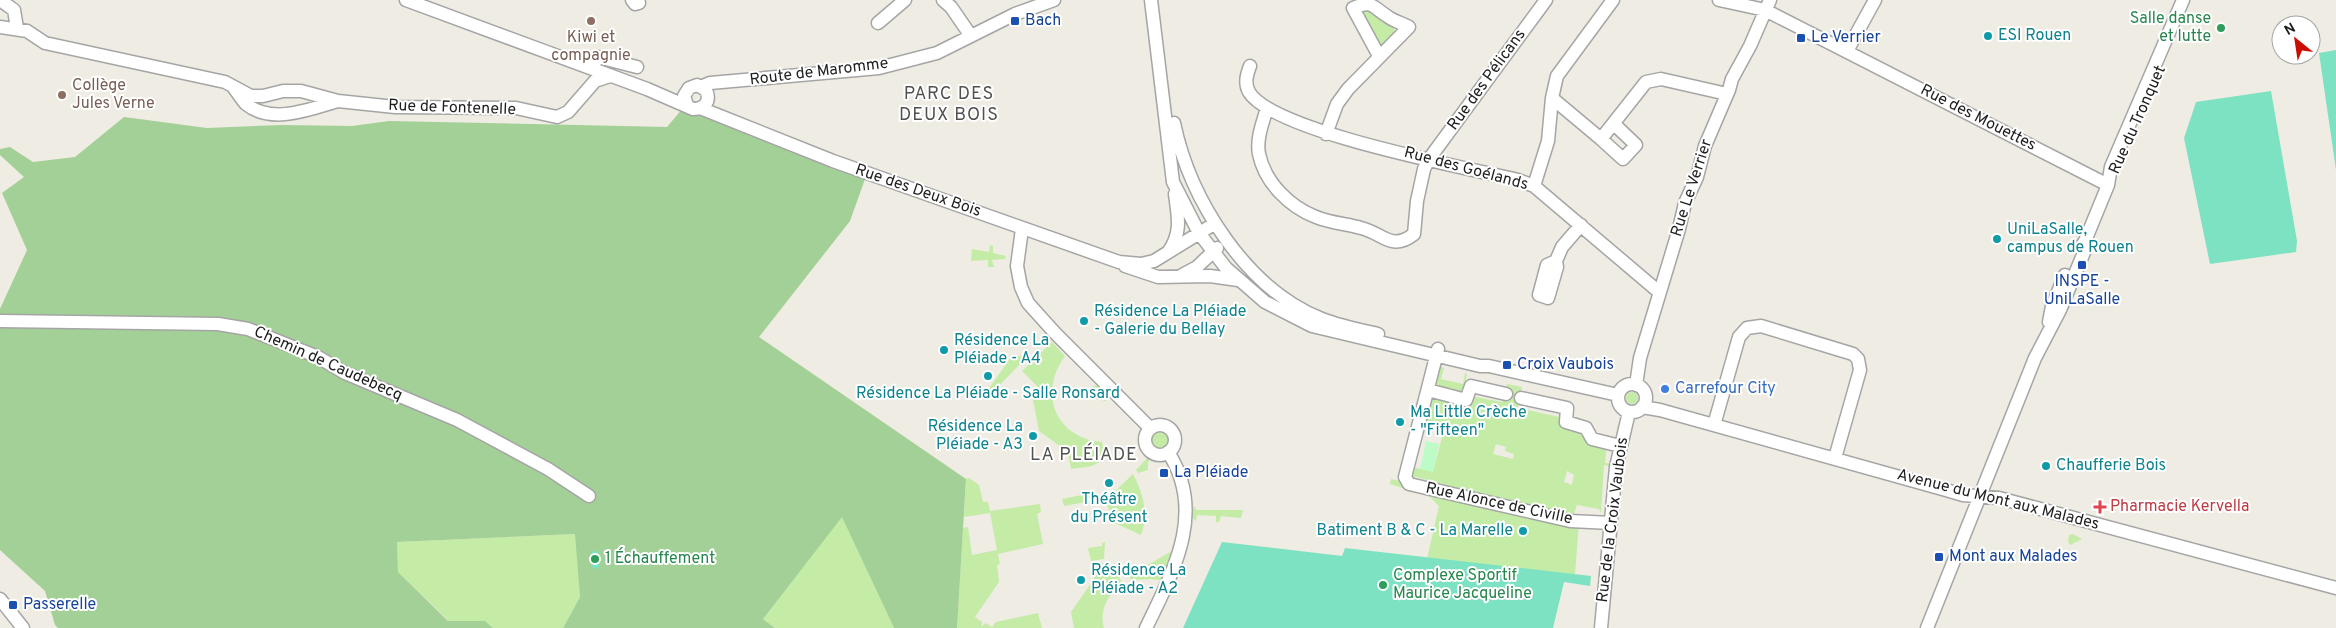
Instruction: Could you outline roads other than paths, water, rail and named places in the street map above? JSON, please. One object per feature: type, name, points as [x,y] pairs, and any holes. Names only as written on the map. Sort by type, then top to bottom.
[{"type":"street","points":[[0,0],[14,10],[17,28]]},
{"type":"street","points":[[406,0],[687,104],[693,109],[705,98],[694,85],[687,90],[677,92],[647,89]]},
{"type":"street","points":[[878,23],[905,0]]},
{"type":"street","points":[[943,0],[951,7],[970,36]]},
{"type":"street","name":"Route de Maromme","points":[[705,98],[722,82],[879,68],[937,53],[1015,14],[1054,0]]},
{"type":"street","points":[[1151,0],[1178,230],[1176,240],[1167,254]]},
{"type":"street","name":"Rue des Pélicans","points":[[1267,108],[1259,138],[1259,153],[1265,170],[1276,189],[1295,208],[1317,218],[1364,228],[1391,242],[1405,241],[1414,234],[1417,201],[1424,169],[1429,159],[1546,0]]},
{"type":"street","points":[[1534,186],[1548,141],[1552,98],[1557,76],[1613,0]]},
{"type":"street","name":"Rue des Mouettes","points":[[1719,0],[1768,5],[1847,51],[2108,185]]},
{"type":"street","points":[[1847,51],[1875,0]]},
{"type":"street","name":"Rue du Tronquet","points":[[1927,628],[1979,496],[2048,332],[2060,310],[2085,250],[2085,241],[2108,185],[2112,166],[2183,0]]},
{"type":"street","name":"Rue du Tronquet","points":[[2108,185],[2119,170],[2191,0]]},
{"type":"street","points":[[1326,134],[1338,104],[1379,56],[1409,26],[1387,16],[1372,4],[1363,3],[1352,8],[1379,56]]},
{"type":"street","name":"Rue Le Verrier","points":[[1636,384],[1640,358],[1685,203],[1697,177],[1710,132],[1728,94],[1732,79],[1750,46],[1768,5]]},
{"type":"street","name":"Rue de Fontenelle","points":[[0,27],[17,28],[27,31],[46,43],[232,85],[252,96],[283,92],[306,92],[338,101],[395,107],[516,108],[556,117],[568,112],[595,82],[610,76]]},
{"type":"street","points":[[1157,42],[1184,159],[1214,224],[1240,258],[1292,303],[1322,320],[1437,355]]},
{"type":"street","points":[[592,68],[598,57],[637,67]]},
{"type":"street","name":"Rue des Goélands","points":[[1250,66],[1246,77],[1249,91],[1267,108],[1326,134],[1518,180],[1534,186],[1658,292]]},
{"type":"street","points":[[1601,139],[1646,82],[1650,80],[1661,79],[1728,94]]},
{"type":"street","name":"Rue de Fontenelle","points":[[232,85],[246,104],[270,114],[309,109],[338,101]]},
{"type":"street","points":[[687,90],[684,96],[687,104]]},
{"type":"street","points":[[306,92],[309,109]]},
{"type":"street","name":"Rue des Deux Bois","points":[[705,98],[719,116],[833,161],[1119,262],[1151,276],[1210,276],[1238,280]]},
{"type":"street","points":[[1552,98],[1624,159],[1636,145],[1614,124]]},
{"type":"street","points":[[1173,182],[1199,233],[1212,252],[1238,280],[1281,312],[1325,330],[1437,355],[1476,357],[1489,366],[1618,396]]},
{"type":"street","name":"Rue des Deux Bois","points":[[1119,262],[1147,263],[1167,254],[1214,224]]},
{"type":"street","points":[[1556,261],[1562,247],[1581,225]]},
{"type":"street","points":[[1022,229],[1017,266],[1021,287],[1028,302],[1065,344],[1150,428]]},
{"type":"street","points":[[1177,277],[1197,267],[1212,252],[1227,241]]},
{"type":"street","name":"Chemin de Caudebecq","points":[[0,321],[218,324],[248,329],[318,357],[345,373],[457,420],[548,469],[588,496]]},
{"type":"street","points":[[1714,425],[1739,337],[1748,328],[1761,326],[1853,354],[1858,359],[1860,370],[1835,458]]},
{"type":"street","name":"Rue Alonce de Civille","points":[[1437,355],[1405,477],[1409,484],[1570,521],[1611,523]]},
{"type":"street","points":[[1636,384],[1645,392],[1644,403],[1637,411],[1629,412],[1621,407],[1618,396],[1620,390],[1626,385],[1636,384]]},
{"type":"street","points":[[1428,390],[1466,400],[1470,386],[1506,394]]},
{"type":"street","points":[[1521,398],[1567,408],[1566,422],[1586,428],[1592,440],[1620,446]]},
{"type":"street","name":"Avenue du Mont aux Malades","points":[[1644,403],[1660,410],[1946,490],[1999,498],[2336,588]]},
{"type":"street","name":"Rue de la Croix Vaubois","points":[[1601,628],[1620,446],[1629,412]]},
{"type":"street","points":[[1159,424],[1172,430],[1174,444],[1168,452],[1155,454],[1148,449],[1145,440],[1150,428],[1159,424]]},
{"type":"street","points":[[1146,628],[1174,568],[1185,536],[1185,504],[1182,482],[1179,471],[1168,452]]},
{"type":"street","points":[[0,599],[23,628]]},
{"type":"place","name":"Kiwi et compagnie","points":[[591,21]]},
{"type":"place","name":"Bach","points":[[1015,21]]},
{"type":"place","name":"Salle danse et lutte","points":[[2221,28]]},
{"type":"place","name":"ESI Rouen","points":[[1988,36]]},
{"type":"place","name":"Le Verrier","points":[[1801,38]]},
{"type":"place","name":"Collège Jules Verne","points":[[62,95]]},
{"type":"place","name":"UniLaSalle, campus de Rouen","points":[[1997,239]]},
{"type":"place","name":"INSPE - UniLaSalle","points":[[2082,265]]},
{"type":"place","name":"Résidence La Pléiade - Galerie du Bellay","points":[[1084,321]]},
{"type":"place","name":"Résidence La Pléiade - A4","points":[[944,350]]},
{"type":"place","name":"Croix Vaubois","points":[[1507,365]]},
{"type":"place","name":"Résidence La Pléiade - Salle Ronsard","points":[[988,376]]},
{"type":"place","name":"Carrefour City","points":[[1665,389]]},
{"type":"place","name":"Ma Little Crèche - \"Fifteen\"","points":[[1400,422]]},
{"type":"place","name":"Résidence La Pléiade - A3","points":[[1033,436]]},
{"type":"place","name":"Chaufferie Bois","points":[[2046,466]]},
{"type":"place","name":"La Pléiade","points":[[1164,473]]},
{"type":"place","name":"Théâtre du Présent","points":[[1109,483]]},
{"type":"place","name":"Pharmacie Kervella","points":[[2100,507]]},
{"type":"place","name":"Batiment B & C - La Marelle","points":[[1523,531]]},
{"type":"place","name":"Mont aux Malades","points":[[1939,557]]},
{"type":"place","name":"1 Échauffement","points":[[595,559]]},
{"type":"place","name":"Résidence La Pléiade - A2","points":[[1081,580]]},
{"type":"place","name":"Complexe Sportif Maurice Jacqueline","points":[[1383,585]]},
{"type":"place","name":"Passerelle","points":[[13,605]]},
{"type":"district","name":"PARC DES DEUX BOIS","points":[[949,104]]},
{"type":"district","name":"LA PLÉIADE","points":[[1084,455]]}]
